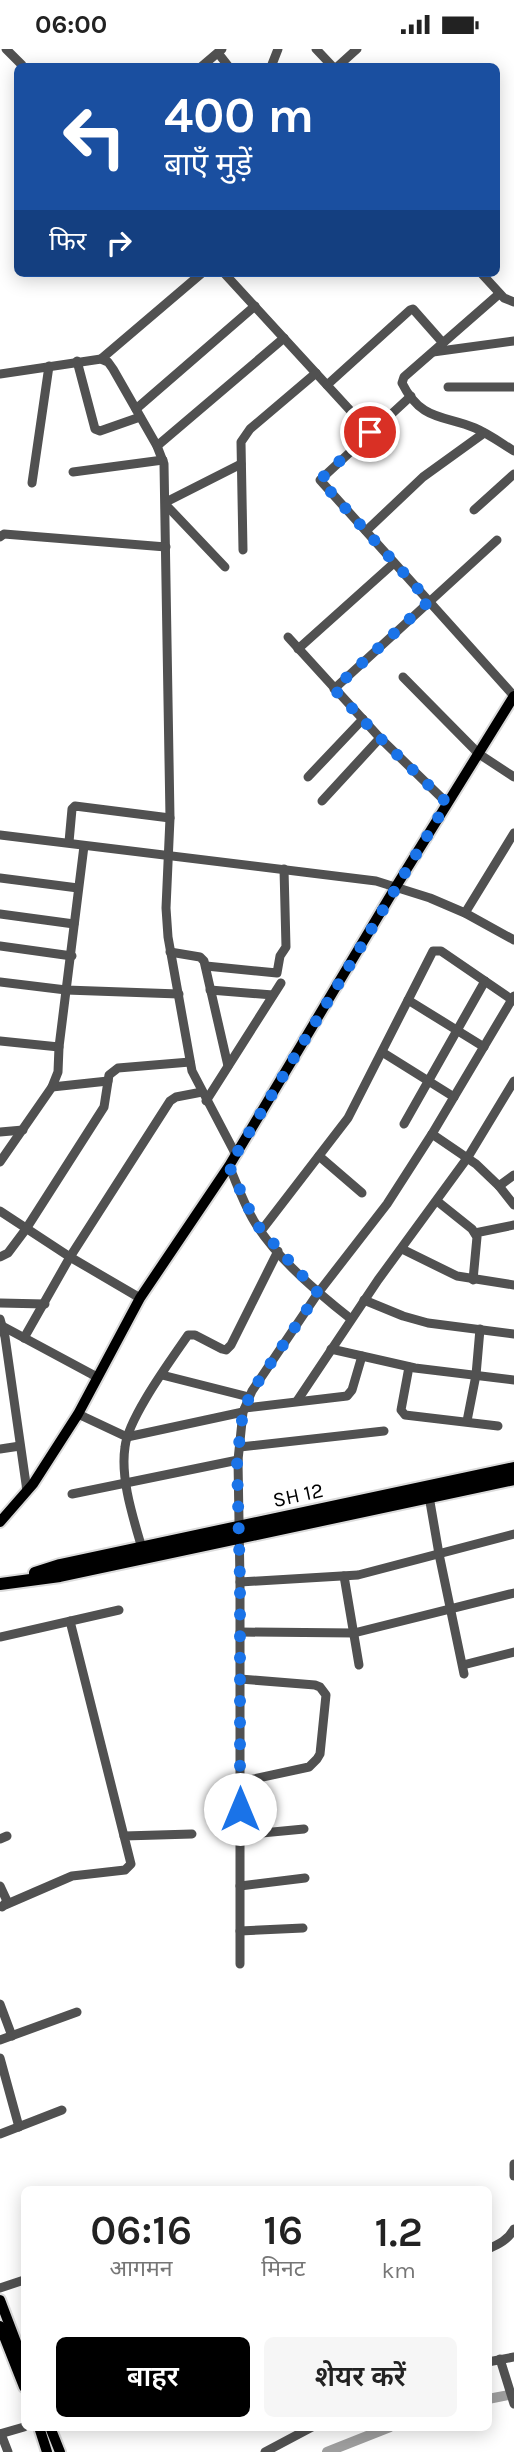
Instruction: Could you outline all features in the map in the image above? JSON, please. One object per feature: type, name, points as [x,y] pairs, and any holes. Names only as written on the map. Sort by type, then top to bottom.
[{"type":"highway","name":"SH 12","points":[[239,1532],[514,1468]]},
{"type":"highway","name":"SH 12","points":[[4,1583],[60,1576],[143,1552],[514,1479]]},
{"type":"main road","points":[[0,1522],[27,1491],[78,1414],[140,1298],[236,1155],[395,888],[514,696]]},
{"type":"main road","points":[[0,2300],[21,2355]]},
{"type":"main road","points":[[0,2326],[21,2379]]},
{"type":"main road","points":[[40,2431],[47,2452]]},
{"type":"main road","points":[[52,2431],[60,2452]]},
{"type":"street","points":[[6,49],[20,63]]},
{"type":"street","points":[[316,49],[331,63]]},
{"type":"street","points":[[340,63],[357,49]]},
{"type":"street","points":[[206,63],[220,51]]},
{"type":"street","points":[[101,359],[197,277]]},
{"type":"street","points":[[228,277],[370,432]]},
{"type":"street","points":[[485,277],[511,302],[514,311]]},
{"type":"street","points":[[499,293],[403,380],[404,387],[411,396],[432,416],[484,433],[514,451]]},
{"type":"street","points":[[77,361],[96,431],[138,413],[255,306]]},
{"type":"street","points":[[327,385],[410,310],[416,310],[443,343]]},
{"type":"street","points":[[157,446],[284,338]]},
{"type":"street","points":[[433,352],[514,341]]},
{"type":"street","points":[[0,374],[77,361],[101,359],[108,362],[163,460],[166,504],[170,818],[166,908],[170,952],[196,1082],[236,1155]]},
{"type":"street","points":[[32,483],[49,366]]},
{"type":"street","points":[[243,549],[241,442],[247,433],[316,373]]},
{"type":"street","points":[[448,387],[514,387]]},
{"type":"street","points":[[411,396],[320,480],[514,696]]},
{"type":"street","points":[[366,531],[423,477],[484,433]]},
{"type":"street","points":[[74,473],[163,460]]},
{"type":"street","points":[[166,504],[242,464]]},
{"type":"street","points":[[474,510],[514,474]]},
{"type":"street","points":[[166,504],[225,566]]},
{"type":"street","points":[[0,537],[5,534],[166,547]]},
{"type":"street","points":[[334,689],[497,540]]},
{"type":"street","points":[[298,649],[394,563]]},
{"type":"street","points":[[288,638],[380,738],[447,803]]},
{"type":"street","points":[[403,677],[479,754],[514,778]]},
{"type":"street","points":[[308,777],[363,719]]},
{"type":"street","points":[[322,800],[380,738]]},
{"type":"street","points":[[69,842],[72,809],[75,806],[170,818]]},
{"type":"street","points":[[465,913],[514,833]]},
{"type":"street","points":[[0,835],[358,878],[430,898],[465,913],[514,940]]},
{"type":"street","points":[[0,1162],[52,1087],[58,1072],[84,846]]},
{"type":"street","points":[[206,966],[277,972],[280,956],[286,947],[284,869]]},
{"type":"street","points":[[0,878],[78,888]]},
{"type":"street","points":[[0,914],[74,924]]},
{"type":"street","points":[[0,946],[72,956]]},
{"type":"street","points":[[240,1964],[240,1582],[237,1460],[244,1410],[248,1397],[318,1293],[387,1204],[513,999],[436,950],[430,955],[348,1118],[261,1231]]},
{"type":"street","points":[[170,952],[200,957],[206,966],[228,1066]]},
{"type":"street","points":[[404,1124],[485,981]]},
{"type":"street","points":[[0,982],[66,990],[179,994]]},
{"type":"street","points":[[24,1338],[70,1258],[170,1101],[176,1097],[204,1096],[228,1066],[281,983]]},
{"type":"street","points":[[210,990],[273,995]]},
{"type":"street","points":[[408,1000],[484,1047]]},
{"type":"street","points":[[0,1041],[59,1047]]},
{"type":"street","points":[[382,1052],[454,1097]]},
{"type":"street","points":[[0,1257],[8,1253],[26,1229],[104,1107],[109,1075],[118,1068],[190,1062]]},
{"type":"street","points":[[52,1087],[108,1081]]},
{"type":"street","points":[[297,1401],[364,1300],[468,1157],[513,1084]]},
{"type":"street","points":[[0,1132],[23,1130]]},
{"type":"street","points":[[432,1134],[468,1157],[499,1186],[514,1205]]},
{"type":"street","points":[[320,1156],[362,1193]]},
{"type":"street","points":[[229,1166],[250,1214],[261,1231],[318,1293],[351,1319]]},
{"type":"street","points":[[499,1186],[514,1175]]},
{"type":"street","points":[[437,1201],[475,1233],[478,1243],[473,1280]]},
{"type":"street","points":[[0,1212],[70,1258],[140,1298]]},
{"type":"street","points":[[475,1233],[514,1225]]},
{"type":"street","points":[[402,1249],[448,1273],[473,1280],[514,1285]]},
{"type":"street","points":[[143,1552],[126,1482],[125,1446],[135,1417],[188,1335],[195,1335],[222,1349],[232,1345],[278,1251]]},
{"type":"street","points":[[364,1300],[428,1323],[514,1334]]},
{"type":"street","points":[[0,1303],[45,1304]]},
{"type":"street","points":[[1,1323],[97,1377]]},
{"type":"street","points":[[1,1323],[27,1491]]},
{"type":"street","points":[[467,1421],[476,1375],[480,1329]]},
{"type":"street","points":[[331,1349],[409,1367],[514,1380]]},
{"type":"street","points":[[78,1414],[127,1437],[244,1410],[347,1396],[352,1390],[362,1356]]},
{"type":"street","points":[[409,1367],[402,1413],[498,1426]]},
{"type":"street","points":[[162,1375],[248,1397]]},
{"type":"street","points":[[0,1400],[13,1398]]},
{"type":"street","points":[[240,1447],[384,1431]]},
{"type":"street","points":[[0,1449],[20,1446]]},
{"type":"street","points":[[72,1494],[237,1460]]},
{"type":"street","points":[[429,1496],[463,1669],[514,1652]]},
{"type":"street","points":[[240,1582],[344,1576],[374,1571],[514,1534]]},
{"type":"street","points":[[344,1576],[359,1665]]},
{"type":"street","points":[[240,1632],[354,1633],[514,1593]]},
{"type":"street","points":[[0,1637],[119,1610]]},
{"type":"street","points":[[2,1906],[72,1876],[128,1869],[131,1864],[70,1621]]},
{"type":"street","points":[[240,1679],[314,1685],[320,1687],[326,1695],[320,1753],[313,1764],[240,1783]]},
{"type":"street","points":[[240,1835],[304,1829]]},
{"type":"street","points":[[124,1836],[192,1835]]},
{"type":"street","points":[[240,1886],[305,1878]]},
{"type":"street","points":[[0,1886],[6,1897],[2,1906]]},
{"type":"street","points":[[240,1931],[303,1928]]},
{"type":"street","points":[[0,2004],[12,2036]]},
{"type":"street","points":[[0,2040],[77,2012]]},
{"type":"street","points":[[0,2058],[19,2127]]},
{"type":"street","points":[[0,2134],[62,2110]]},
{"type":"street","points":[[514,2164],[514,2176]]},
{"type":"street","points":[[492,2247],[510,2236],[514,2229]]},
{"type":"street","points":[[0,2288],[21,2281]]},
{"type":"street","points":[[492,2363],[501,2364],[514,2357]]},
{"type":"street","points":[[501,2364],[514,2404]]},
{"type":"street","points":[[8,2452],[0,2434],[21,2428]]},
{"type":"street","points":[[265,2452],[304,2431]]},
{"type":"waterway","points":[[492,2398],[514,2394]]},
{"type":"waterway","points":[[327,2452],[380,2431]]},
{"type":"route","points":[[240,1809],[237,1460],[243,1412],[252,1391],[318,1293],[256,1224],[229,1166],[447,803],[334,689],[429,601],[321,483],[321,477],[370,432]]}]
